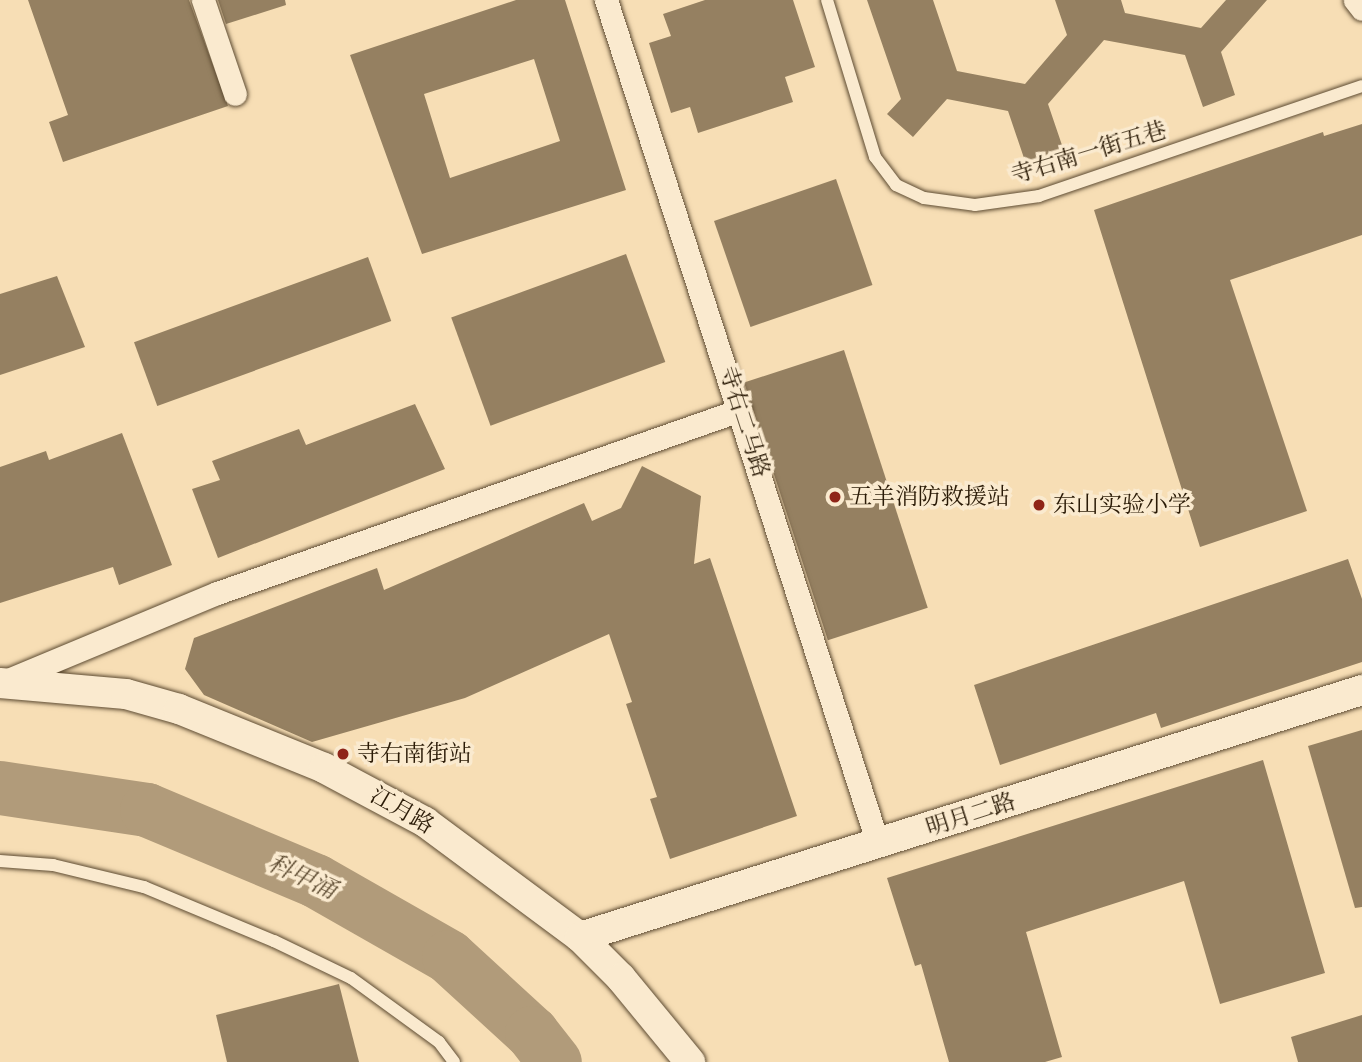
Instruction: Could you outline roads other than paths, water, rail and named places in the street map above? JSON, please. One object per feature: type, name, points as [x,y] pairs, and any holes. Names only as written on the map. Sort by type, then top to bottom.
[{"type":"street","points":[[203,0],[235,94]]},
{"type":"street","name":"寺右二马路","points":[[606,0],[878,844]]},
{"type":"street","points":[[1355,0],[1362,9]]},
{"type":"street","points":[[0,683],[217,593],[740,410]]},
{"type":"street","name":"江月路","points":[[0,683],[126,694],[257,737],[425,822],[580,937],[621,978],[690,1062]]},
{"type":"street","name":"明月二路","points":[[580,937],[1362,690]]},
{"type":"lane","name":"寺右南一街五巷","points":[[827,0],[875,157],[896,185],[923,198],[975,205],[1039,196],[1362,86]]},
{"type":"lane","points":[[0,861],[53,865],[144,887],[274,941],[351,978],[439,1042],[454,1062]]},
{"type":"waterway","name":"科甲涌","points":[[0,788],[147,810],[316,881],[449,957],[532,1033],[555,1062]]},
{"type":"place","name":"五羊消防救援站","points":[[835,497]]},
{"type":"place","name":"东山实验小学","points":[[1039,505]]},
{"type":"place","name":"寺右南街站","points":[[343,754]]}]
